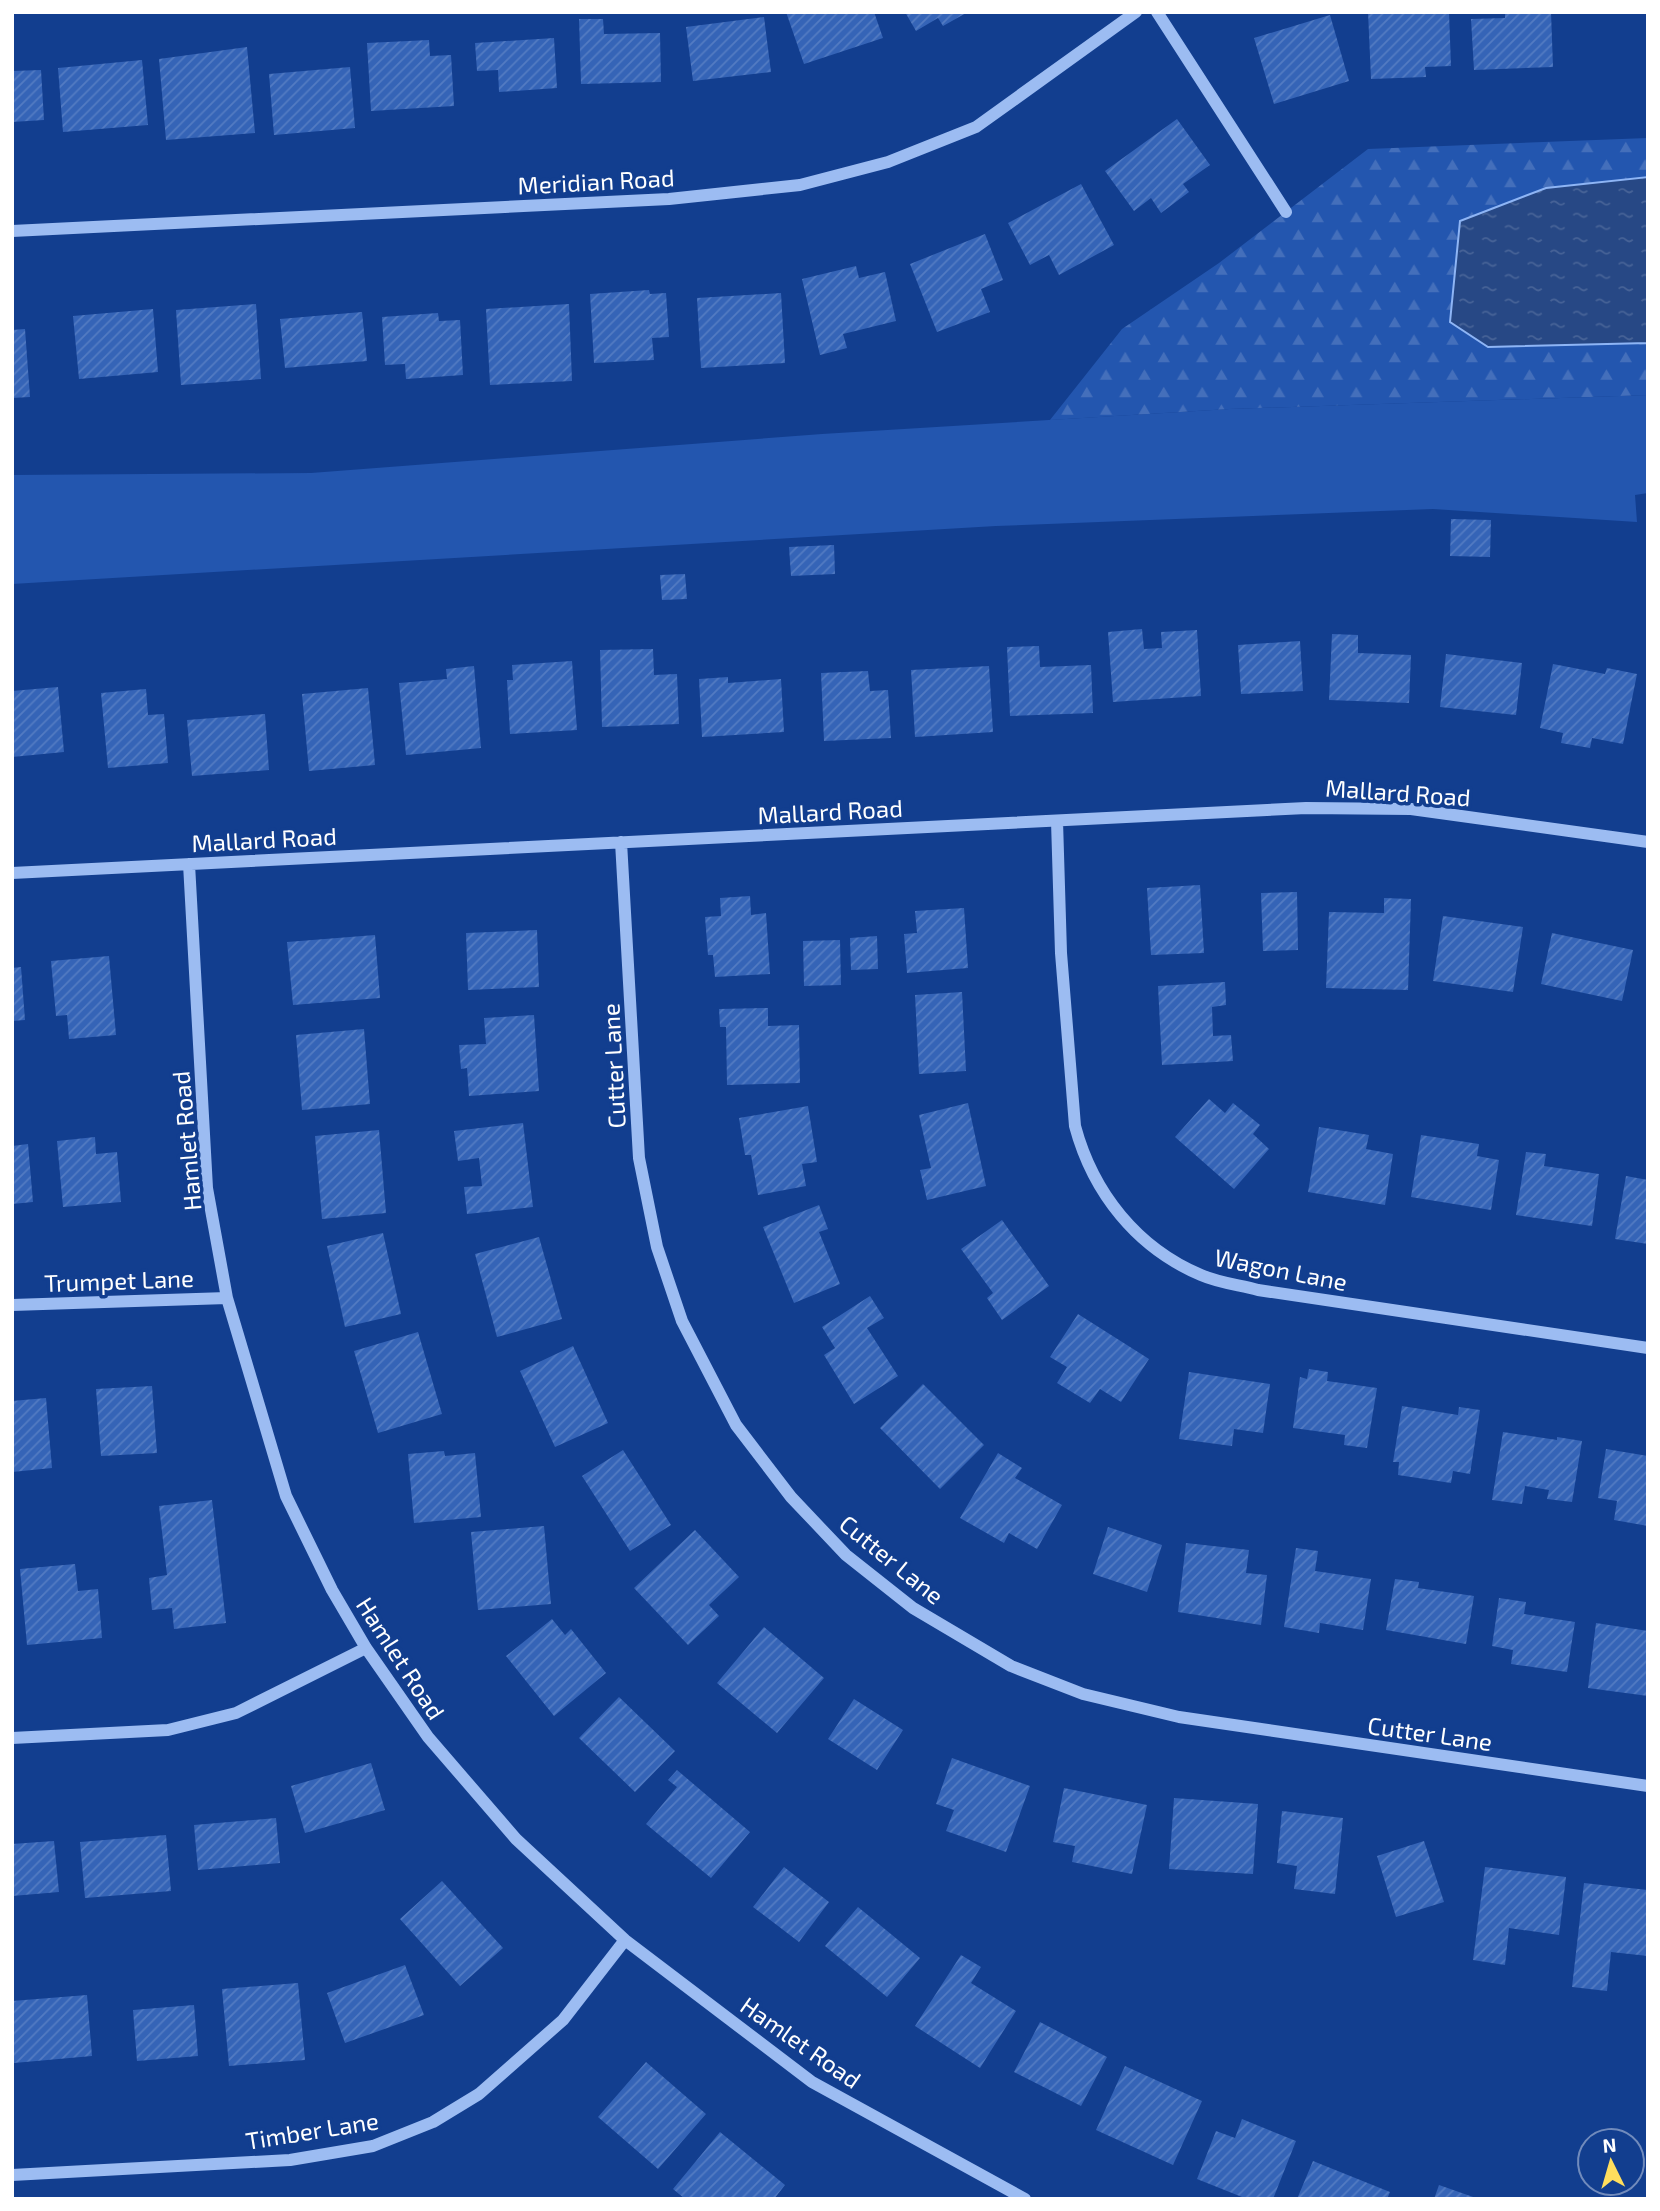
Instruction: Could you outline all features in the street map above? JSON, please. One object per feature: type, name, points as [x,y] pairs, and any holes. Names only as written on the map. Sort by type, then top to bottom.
[{"type":"street","name":"Meridian Road","points":[[12,231],[669,199],[800,185],[888,162],[976,127],[1136,12]]},
{"type":"street","points":[[1157,12],[1286,212]]},
{"type":"street","name":"Mallard Road","points":[[12,873],[1306,808],[1411,809],[1648,842]]},
{"type":"street","name":"Wagon Lane","points":[[1057,821],[1061,953],[1075,1126],[1082,1153],[1107,1200],[1134,1232],[1177,1263],[1204,1277],[1258,1290],[1648,1348]]},
{"type":"street","name":"Cutter Lane","points":[[621,842],[639,1157],[657,1247],[682,1321],[736,1425],[791,1497],[846,1555],[913,1608],[1000,1660],[1083,1693],[1179,1717],[1648,1786]]},
{"type":"street","name":"Hamlet Road","points":[[188,864],[207,1188],[228,1298],[286,1496],[332,1590],[366,1648],[428,1737],[516,1839],[625,1940],[813,2082],[1026,2199]]},
{"type":"street","name":"Trumpet Lane","points":[[12,1305],[228,1298]]},
{"type":"street","points":[[12,1738],[179,1727],[236,1713],[366,1648]]},
{"type":"street","name":"Timber Lane","points":[[12,2175],[290,2160],[373,2146],[433,2122],[479,2094],[563,2020],[625,1940]]},
{"type":"green space","points":[[1648,138],[1648,395],[1229,409],[1050,420],[1122,329],[1219,263],[1368,149]]},
{"type":"green space","points":[[1648,395],[1648,493],[1635,495],[1637,522],[1433,509],[996,526],[12,584],[12,475],[311,473],[822,434],[1229,409]]},
{"type":"water","points":[[1648,177],[1648,343],[1488,347],[1450,322],[1460,221],[1546,188]]},
{"type":"building","points":[[786,12],[874,12],[883,38],[804,64]]},
{"type":"building","points":[[905,12],[968,12],[943,26],[938,18],[916,31]]},
{"type":"building","points":[[1368,12],[1449,12],[1451,66],[1425,67],[1426,77],[1371,79]]},
{"type":"building","points":[[1505,12],[1551,12],[1553,67],[1474,70],[1471,19],[1505,18]]},
{"type":"building","points":[[1330,15],[1349,81],[1274,104],[1254,38]]},
{"type":"building","points":[[764,17],[771,72],[693,81],[686,27]]},
{"type":"building","points":[[579,19],[603,19],[604,34],[660,33],[661,82],[581,84]]},
{"type":"building","points":[[554,38],[557,88],[499,92],[498,70],[477,71],[475,43]]},
{"type":"building","points":[[429,40],[430,56],[451,55],[454,106],[371,111],[367,43]]},
{"type":"building","points":[[247,47],[255,133],[166,140],[159,59]]},
{"type":"building","points":[[142,60],[148,125],[63,132],[58,68]]},
{"type":"building","points":[[350,67],[355,128],[274,135],[269,74]]},
{"type":"building","points":[[41,70],[44,120],[12,122],[12,71]]},
{"type":"building","points":[[1177,119],[1210,165],[1183,184],[1189,192],[1161,213],[1151,198],[1134,211],[1105,171]]},
{"type":"building","points":[[1081,184],[1114,245],[1059,275],[1049,255],[1030,265],[1008,223]]},
{"type":"building","points":[[985,234],[1003,280],[981,289],[990,312],[937,332],[910,264]]},
{"type":"building","points":[[856,266],[859,278],[885,272],[896,321],[843,334],[847,348],[820,355],[802,279]]},
{"type":"building","points":[[649,290],[650,294],[666,293],[669,337],[652,338],[654,360],[594,363],[590,294]]},
{"type":"building","points":[[781,293],[785,363],[701,368],[697,298]]},
{"type":"building","points":[[256,304],[261,379],[181,385],[176,310]]},
{"type":"building","points":[[569,304],[572,381],[490,385],[486,309]]},
{"type":"building","points":[[153,309],[158,372],[79,379],[73,316]]},
{"type":"building","points":[[362,312],[367,361],[285,368],[280,319]]},
{"type":"building","points":[[438,313],[439,321],[460,320],[463,375],[406,379],[405,364],[385,365],[382,317]]},
{"type":"building","points":[[25,329],[30,397],[12,398],[12,330]]},
{"type":"building","points":[[1451,519],[1491,520],[1490,557],[1450,556]]},
{"type":"building","points":[[834,545],[835,574],[791,576],[789,547]]},
{"type":"building","points":[[685,574],[687,599],[662,600],[660,575]]},
{"type":"building","points":[[1142,629],[1144,649],[1162,648],[1161,632],[1197,630],[1201,696],[1113,702],[1108,632]]},
{"type":"building","points":[[1332,634],[1358,635],[1358,653],[1411,655],[1409,703],[1329,700]]},
{"type":"building","points":[[1300,641],[1303,691],[1241,694],[1238,645]]},
{"type":"building","points":[[1039,646],[1040,667],[1091,665],[1093,713],[1010,716],[1007,647]]},
{"type":"building","points":[[653,649],[654,675],[677,674],[679,724],[602,727],[600,650]]},
{"type":"building","points":[[1446,654],[1522,663],[1516,715],[1440,707]]},
{"type":"building","points":[[572,661],[577,730],[510,734],[507,680],[513,680],[512,665]]},
{"type":"building","points":[[1553,664],[1605,674],[1607,668],[1637,674],[1623,744],[1592,738],[1590,748],[1561,743],[1563,733],[1540,728]]},
{"type":"building","points":[[474,666],[481,748],[406,755],[399,683],[447,679],[446,669]]},
{"type":"building","points":[[989,666],[993,732],[915,737],[911,670]]},
{"type":"building","points":[[868,671],[870,691],[888,690],[891,738],[824,741],[821,673]]},
{"type":"building","points":[[728,677],[728,683],[781,679],[784,732],[702,737],[699,679]]},
{"type":"building","points":[[58,687],[64,752],[12,757],[12,691]]},
{"type":"building","points":[[368,688],[375,765],[309,771],[302,694]]},
{"type":"building","points":[[146,689],[148,715],[164,714],[168,763],[108,768],[101,693]]},
{"type":"building","points":[[265,714],[269,770],[192,776],[187,720]]},
{"type":"building","points":[[1200,885],[1204,953],[1151,955],[1147,888]]},
{"type":"building","points":[[1297,892],[1298,950],[1263,951],[1261,893]]},
{"type":"building","points":[[750,896],[751,915],[766,913],[770,974],[715,977],[713,955],[708,955],[705,917],[721,916],[720,898]]},
{"type":"building","points":[[1384,898],[1411,899],[1408,990],[1326,988],[1329,912],[1384,913]]},
{"type":"building","points":[[964,908],[968,968],[907,973],[904,934],[917,933],[915,911]]},
{"type":"building","points":[[1443,916],[1523,927],[1513,992],[1433,981]]},
{"type":"building","points":[[537,930],[539,987],[468,990],[466,933]]},
{"type":"building","points":[[1552,933],[1633,950],[1622,1001],[1541,984]]},
{"type":"building","points":[[375,935],[380,998],[293,1005],[287,942]]},
{"type":"building","points":[[877,936],[878,969],[851,970],[850,938]]},
{"type":"building","points":[[840,940],[841,985],[804,986],[803,941]]},
{"type":"building","points":[[109,956],[116,1035],[69,1039],[67,1015],[56,1016],[51,961]]},
{"type":"building","points":[[21,967],[25,1020],[12,1021],[12,968]]},
{"type":"building","points":[[1225,982],[1226,1005],[1212,1007],[1213,1036],[1231,1035],[1233,1061],[1162,1065],[1158,986]]},
{"type":"building","points":[[962,992],[966,1071],[919,1074],[915,995]]},
{"type":"building","points":[[768,1008],[768,1026],[799,1025],[800,1083],[727,1085],[726,1027],[720,1027],[719,1009]]},
{"type":"building","points":[[534,1015],[539,1091],[469,1096],[467,1068],[461,1069],[459,1045],[486,1044],[484,1018]]},
{"type":"building","points":[[364,1029],[370,1104],[302,1110],[296,1035]]},
{"type":"building","points":[[1209,1099],[1225,1113],[1233,1103],[1260,1125],[1253,1134],[1269,1149],[1234,1189],[1175,1137]]},
{"type":"building","points":[[968,1103],[986,1186],[927,1200],[920,1170],[931,1168],[919,1115]]},
{"type":"building","points":[[808,1106],[817,1162],[802,1164],[806,1186],[758,1195],[751,1155],[745,1155],[739,1118]]},
{"type":"building","points":[[523,1123],[533,1207],[467,1214],[464,1187],[482,1186],[479,1158],[458,1161],[454,1131]]},
{"type":"building","points":[[1319,1127],[1369,1135],[1366,1149],[1393,1154],[1385,1205],[1308,1192]]},
{"type":"building","points":[[379,1130],[386,1213],[322,1219],[315,1136]]},
{"type":"building","points":[[1421,1135],[1479,1144],[1477,1156],[1499,1160],[1491,1210],[1411,1197]]},
{"type":"building","points":[[95,1137],[96,1154],[117,1152],[121,1202],[63,1207],[57,1141]]},
{"type":"building","points":[[28,1144],[33,1202],[12,1204],[12,1146]]},
{"type":"building","points":[[1526,1152],[1546,1154],[1544,1166],[1599,1174],[1592,1226],[1516,1215]]},
{"type":"building","points":[[1626,1176],[1648,1180],[1648,1244],[1615,1239]]},
{"type":"building","points":[[819,1205],[828,1229],[819,1232],[840,1284],[794,1303],[763,1227]]},
{"type":"building","points":[[1002,1220],[1049,1286],[1002,1320],[987,1298],[993,1293],[961,1249]]},
{"type":"building","points":[[383,1233],[401,1314],[345,1327],[327,1246]]},
{"type":"building","points":[[539,1237],[562,1319],[497,1337],[475,1254]]},
{"type":"building","points":[[870,1296],[884,1318],[867,1328],[898,1376],[854,1404],[824,1355],[835,1348],[822,1327]]},
{"type":"building","points":[[1078,1314],[1149,1359],[1121,1402],[1100,1389],[1090,1403],[1057,1383],[1067,1367],[1050,1357]]},
{"type":"building","points":[[418,1332],[442,1414],[378,1433],[354,1351]]},
{"type":"building","points":[[573,1346],[608,1423],[555,1447],[520,1371]]},
{"type":"building","points":[[1309,1369],[1328,1372],[1327,1381],[1377,1388],[1367,1448],[1344,1445],[1345,1435],[1293,1428],[1300,1377],[1307,1379]]},
{"type":"building","points":[[1189,1372],[1270,1384],[1263,1433],[1234,1429],[1232,1446],[1179,1439]]},
{"type":"building","points":[[923,1384],[984,1445],[940,1489],[880,1428]]},
{"type":"building","points":[[152,1386],[157,1453],[101,1456],[96,1389]]},
{"type":"building","points":[[46,1398],[52,1468],[12,1472],[12,1401]]},
{"type":"building","points":[[1402,1406],[1458,1415],[1459,1407],[1480,1410],[1470,1474],[1453,1471],[1451,1483],[1398,1475],[1399,1462],[1393,1462]]},
{"type":"building","points":[[1503,1432],[1582,1441],[1572,1502],[1547,1499],[1549,1490],[1525,1486],[1522,1504],[1492,1500]]},
{"type":"building","points":[[1606,1449],[1648,1456],[1648,1526],[1614,1520],[1617,1501],[1598,1498]]},
{"type":"building","points":[[623,1450],[671,1525],[630,1551],[582,1476]]},
{"type":"building","points":[[444,1451],[445,1456],[475,1453],[481,1517],[414,1523],[408,1454]]},
{"type":"building","points":[[998,1453],[1022,1468],[1015,1478],[1062,1505],[1037,1549],[1009,1533],[1004,1543],[960,1518]]},
{"type":"building","points":[[212,1500],[226,1623],[174,1629],[172,1608],[152,1610],[149,1578],[167,1575],[159,1506]]},
{"type":"building","points":[[544,1526],[551,1604],[478,1610],[471,1532]]},
{"type":"building","points":[[1108,1527],[1162,1545],[1147,1592],[1093,1574]]},
{"type":"building","points":[[695,1530],[739,1577],[709,1605],[719,1616],[688,1645],[634,1588]]},
{"type":"building","points":[[1186,1543],[1249,1550],[1246,1573],[1267,1575],[1261,1625],[1178,1612]]},
{"type":"building","points":[[1296,1548],[1318,1551],[1315,1571],[1371,1579],[1363,1630],[1320,1623],[1319,1633],[1284,1627]]},
{"type":"building","points":[[75,1564],[78,1591],[98,1589],[102,1638],[27,1645],[20,1569]]},
{"type":"building","points":[[1395,1579],[1419,1582],[1418,1588],[1474,1596],[1466,1644],[1386,1630]]},
{"type":"building","points":[[1499,1598],[1526,1602],[1524,1614],[1575,1622],[1567,1672],[1511,1664],[1513,1650],[1492,1646]]},
{"type":"building","points":[[552,1619],[565,1635],[571,1629],[606,1673],[554,1716],[506,1656]]},
{"type":"building","points":[[1596,1623],[1648,1631],[1648,1696],[1588,1688]]},
{"type":"building","points":[[764,1627],[824,1678],[777,1733],[717,1683]]},
{"type":"building","points":[[619,1697],[675,1751],[635,1792],[579,1738]]},
{"type":"building","points":[[854,1699],[903,1730],[877,1770],[828,1739]]},
{"type":"building","points":[[952,1758],[1030,1786],[1006,1852],[946,1831],[954,1810],[936,1804]]},
{"type":"building","points":[[371,1763],[385,1810],[305,1833],[291,1786]]},
{"type":"building","points":[[677,1770],[750,1832],[711,1878],[646,1824],[677,1787],[668,1780]]},
{"type":"building","points":[[1064,1788],[1147,1805],[1132,1874],[1072,1862],[1075,1846],[1053,1842]]},
{"type":"building","points":[[1174,1798],[1258,1804],[1253,1874],[1169,1869]]},
{"type":"building","points":[[1282,1811],[1343,1818],[1335,1894],[1294,1889],[1297,1866],[1277,1863]]},
{"type":"building","points":[[276,1818],[280,1863],[198,1870],[194,1825]]},
{"type":"building","points":[[166,1835],[171,1891],[85,1898],[80,1842]]},
{"type":"building","points":[[54,1841],[59,1892],[12,1896],[12,1844]]},
{"type":"building","points":[[1424,1841],[1444,1902],[1396,1917],[1377,1856]]},
{"type":"building","points":[[784,1867],[829,1902],[799,1942],[753,1907]]},
{"type":"building","points":[[1485,1867],[1566,1877],[1559,1935],[1509,1928],[1505,1965],[1473,1960]]},
{"type":"building","points":[[442,1881],[503,1948],[460,1986],[400,1919]]},
{"type":"building","points":[[1584,1883],[1648,1890],[1648,1956],[1611,1952],[1607,1991],[1572,1987]]},
{"type":"building","points":[[858,1907],[920,1958],[887,1997],[825,1946]]},
{"type":"building","points":[[961,1955],[981,1967],[971,1983],[1016,2011],[980,2068],[915,2026]]},
{"type":"building","points":[[405,1965],[424,2015],[345,2043],[327,1993]]},
{"type":"building","points":[[298,1983],[305,2060],[229,2066],[222,1989]]},
{"type":"building","points":[[87,1995],[92,2056],[14,2063],[12,2001]]},
{"type":"building","points":[[194,2005],[198,2056],[137,2061],[133,2010]]},
{"type":"building","points":[[1040,2022],[1107,2057],[1081,2106],[1014,2072]]},
{"type":"building","points":[[646,2062],[706,2114],[658,2169],[598,2117]]},
{"type":"building","points":[[1125,2066],[1202,2101],[1173,2165],[1096,2130]]},
{"type":"building","points":[[1242,2119],[1296,2141],[1273,2199],[1247,2199],[1197,2179],[1216,2131],[1235,2138]]},
{"type":"building","points":[[720,2132],[785,2185],[774,2199],[685,2199],[673,2189]]},
{"type":"building","points":[[1313,2161],[1390,2192],[1387,2199],[1297,2199]]},
{"type":"building","points":[[1439,2185],[1476,2198],[1476,2199],[1434,2199]]}]
